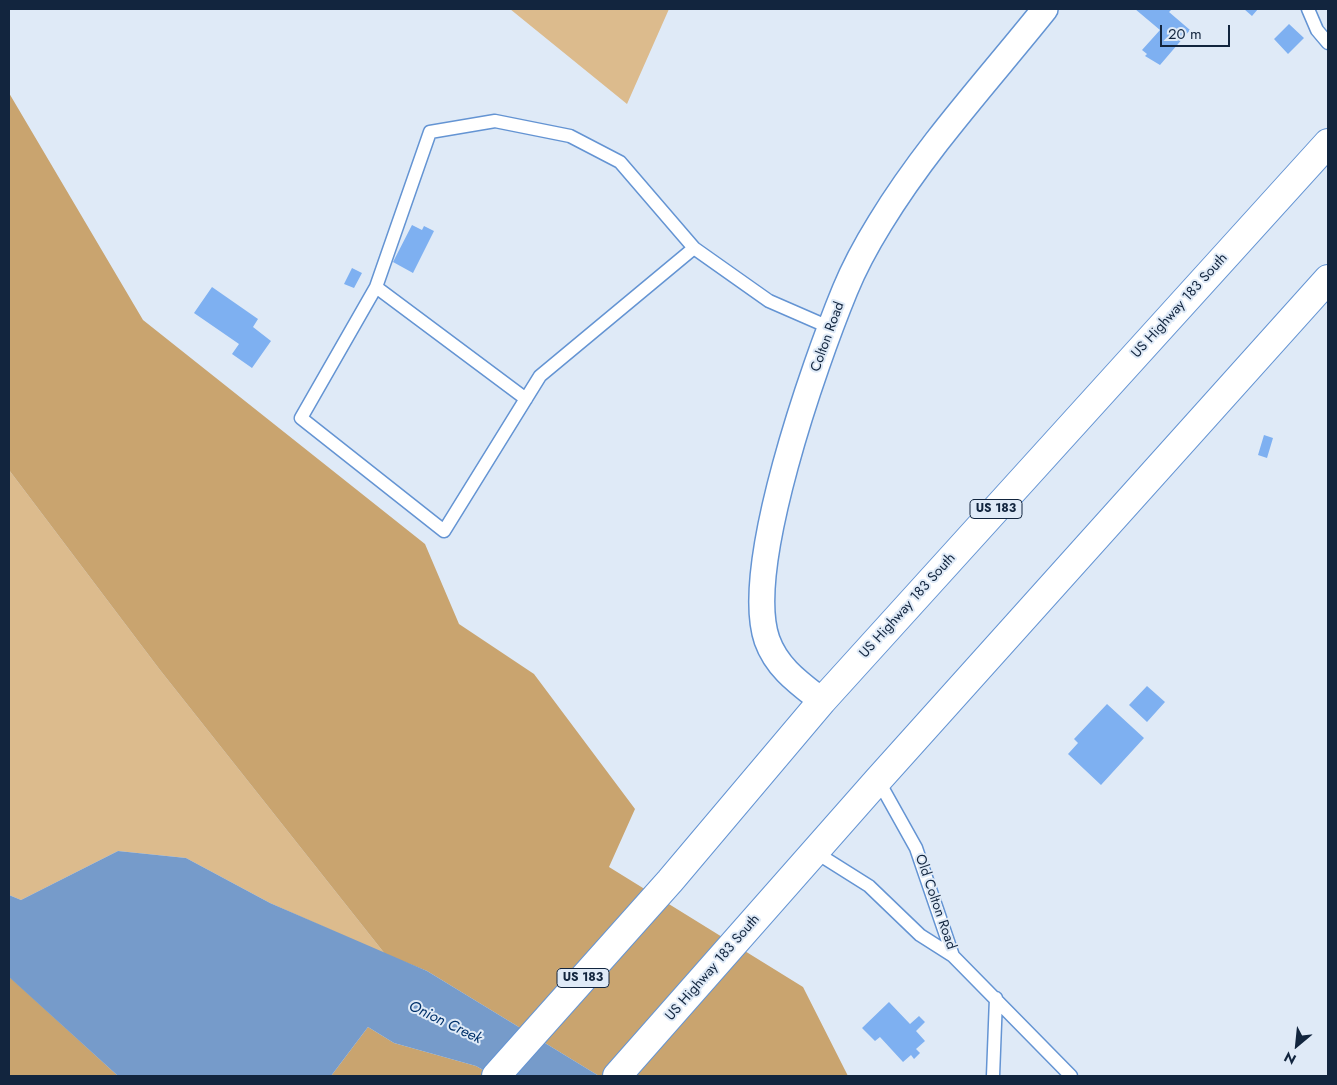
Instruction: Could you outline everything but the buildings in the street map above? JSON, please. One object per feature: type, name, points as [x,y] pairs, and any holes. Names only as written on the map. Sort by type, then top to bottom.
[{"type":"highway","name":"US Highway 183 South","points":[[496,1076],[670,881],[822,701],[1328,143]]},
{"type":"highway","name":"US Highway 183 South","points":[[617,1076],[878,780],[1328,279]]},
{"type":"street","name":"Colton Road","points":[[822,701],[785,672],[767,640],[761,603],[766,550],[786,467],[814,376],[845,288],[885,216],[920,165],[1045,9]]},
{"type":"lane","points":[[1308,9],[1317,30],[1328,43]]},
{"type":"lane","points":[[694,248],[540,376],[444,531],[301,418],[376,286],[430,132],[495,121],[570,136],[620,162],[694,248],[770,300],[831,328]]},
{"type":"lane","points":[[376,286],[526,398]]},
{"type":"lane","name":"Old Colton Road","points":[[878,780],[916,848],[954,956],[1071,1076]]},
{"type":"lane","points":[[815,852],[869,886],[920,935],[954,956]]},
{"type":"lane","points":[[993,1076],[996,998]]},
{"type":"shaded area","points":[[510,9],[669,9],[627,104]]},
{"type":"shaded area","points":[[9,93],[143,320],[425,544],[459,624],[534,674],[635,809],[609,867],[803,987],[848,1076],[599,1076],[427,971],[385,954],[160,670],[9,470]]},
{"type":"shaded area","points":[[9,470],[160,670],[385,954],[270,903],[186,858],[118,851],[21,900],[9,895]]},
{"type":"shaded area","points":[[9,977],[12,979],[118,1076],[9,1076]]},
{"type":"shaded area","points":[[368,1027],[394,1043],[476,1066],[494,1076],[331,1076]]},
{"type":"water","name":"Onion Creek","points":[[118,851],[186,858],[270,903],[427,971],[599,1076],[494,1076],[476,1066],[394,1043],[368,1027],[331,1076],[118,1076],[9,977],[9,895],[21,900]]}]
